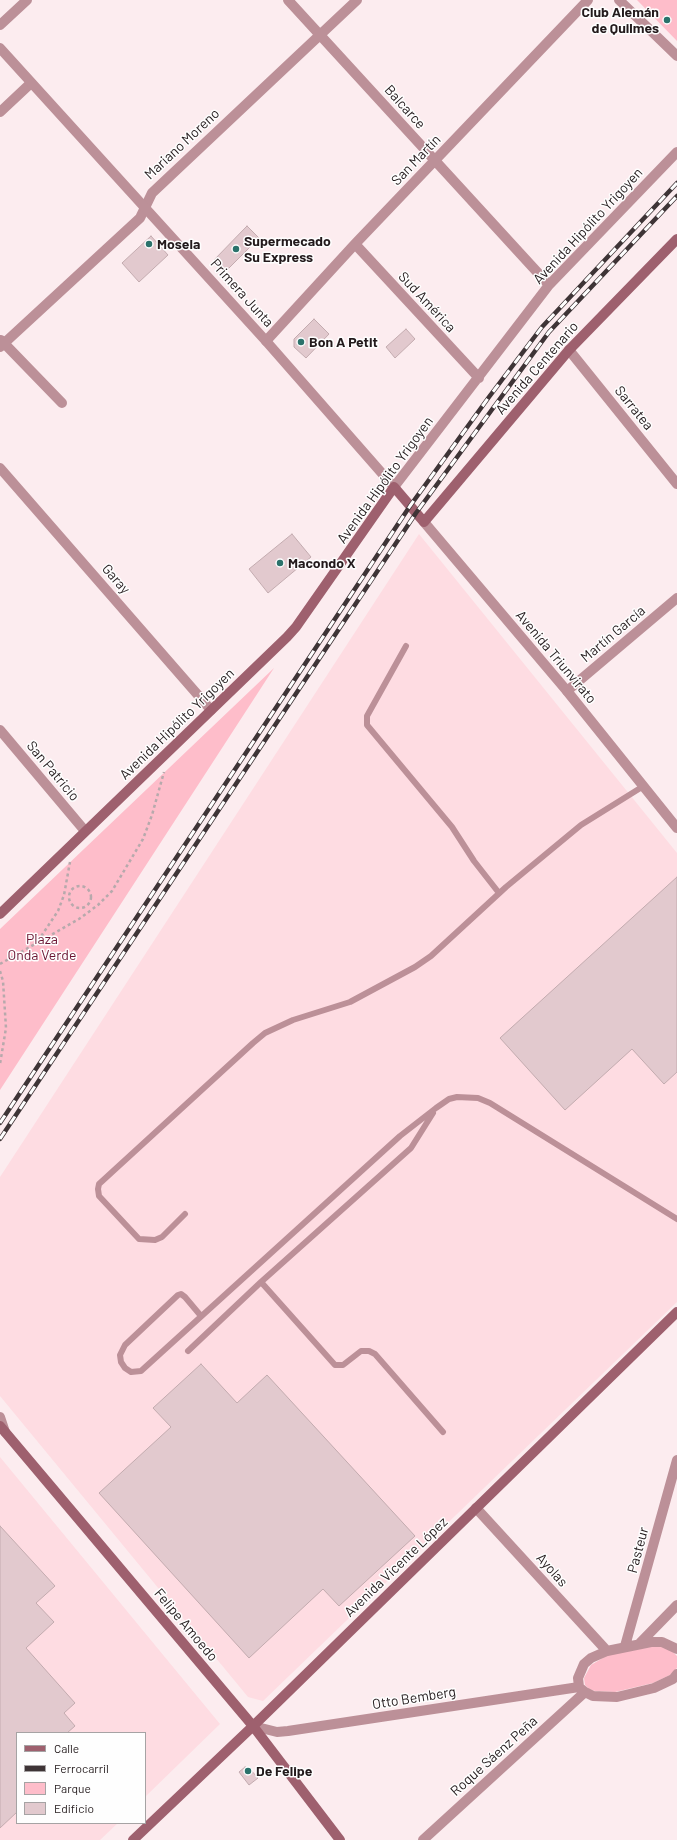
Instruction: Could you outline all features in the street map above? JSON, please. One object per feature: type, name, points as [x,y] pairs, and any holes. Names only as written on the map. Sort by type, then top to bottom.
[{"type":"main road","name":"Avenida Centenario","points":[[424,522],[569,350],[677,238]]},
{"type":"main road","name":"Primera Junta","points":[[394,488],[410,506]]},
{"type":"main road","name":"Avenida Hipólito Yrigoyen","points":[[0,914],[296,627],[394,488]]},
{"type":"main road","name":"Avenida Triunvirato","points":[[410,506],[424,522]]},
{"type":"main road","name":"Avenida Vicente López","points":[[133,1840],[253,1726],[677,1312]]},
{"type":"main road","name":"Felipe Amoedo","points":[[2,1429],[253,1726],[340,1840]]},
{"type":"street","points":[[0,26],[27,0]]},
{"type":"street","name":"Balcarce","points":[[288,0],[549,285]]},
{"type":"street","name":"Mariano Moreno","points":[[1,343],[140,218],[152,193],[319,34],[357,0]]},
{"type":"street","name":"San Martín","points":[[266,340],[434,160],[588,0]]},
{"type":"street","points":[[619,0],[677,56]]},
{"type":"street","name":"Primera Junta","points":[[0,48],[266,340],[394,488]]},
{"type":"street","points":[[0,112],[31,83]]},
{"type":"street","name":"Avenida Hipólito Yrigoyen","points":[[394,488],[549,285],[677,152]]},
{"type":"street","name":"Sud América","points":[[355,244],[479,378]]},
{"type":"street","points":[[1,343],[62,403]]},
{"type":"street","name":"Sarratea","points":[[569,350],[677,484]]},
{"type":"street","name":"Garay","points":[[0,468],[211,710]]},
{"type":"street","name":"Avenida Triunvirato","points":[[424,522],[567,691],[642,787],[677,828]]},
{"type":"street","name":"Martín García","points":[[567,691],[677,598]]},
{"type":"street","name":"San Patricio","points":[[0,730],[85,831]]},
{"type":"street","name":"Felipe Amoedo","points":[[0,1416],[2,1429]]},
{"type":"street","name":"Pasteur","points":[[625,1646],[677,1460]]},
{"type":"street","name":"Ayolas","points":[[476,1508],[607,1651]]},
{"type":"street","points":[[640,1643],[677,1605]]},
{"type":"street","points":[[677,1649],[662,1642],[640,1643],[607,1651],[594,1656],[584,1664],[578,1678],[582,1690],[594,1696],[604,1698],[630,1695],[663,1685],[673,1679],[677,1674]]},
{"type":"street","name":"Otto Bemberg","points":[[253,1726],[277,1732],[288,1731],[582,1690]]},
{"type":"street","name":"Roque Sáenz Peña","points":[[423,1840],[582,1690]]},
{"type":"lane","points":[[406,646],[368,716],[367,725],[452,827],[474,861],[499,893]]},
{"type":"lane","points":[[186,1214],[162,1238],[155,1240],[139,1239],[99,1196],[99,1184],[265,1033],[293,1020],[350,1002],[402,974],[430,956],[499,893],[581,825],[642,787]]},
{"type":"lane","points":[[201,1316],[185,1297],[181,1294],[178,1295],[125,1346],[120,1355],[121,1362],[125,1368],[131,1372],[141,1371],[400,1136],[436,1108],[457,1097],[478,1098],[490,1103],[677,1219]]},
{"type":"lane","points":[[188,1350],[261,1282],[411,1148],[436,1108]]},
{"type":"lane","points":[[261,1282],[335,1365],[343,1366],[361,1351],[369,1351],[375,1354],[443,1432]]},
{"type":"path","points":[[0,964],[74,922],[91,910],[112,891],[142,840],[152,814],[165,770]]},
{"type":"path","points":[[37,943],[45,933],[58,911],[70,866],[69,846]]},
{"type":"path","points":[[65,887],[71,891]]},
{"type":"path","points":[[77,887],[84,887],[87,889],[90,895],[87,905],[78,908],[72,904],[69,898],[71,891],[77,887]]},
{"type":"path","points":[[87,905],[91,910]]},
{"type":"path","points":[[0,972],[3,981],[6,1028],[0,1064]]},
{"type":"shaded area","points":[[419,534],[677,853],[677,1302],[263,1701],[248,1697],[0,1396],[0,1177]]},
{"type":"shaded area","points":[[0,1457],[220,1724],[146,1796],[146,1732],[16,1732],[16,1824],[117,1824],[100,1840],[0,1840]]},
{"type":"green space","name":"Club Alemán de Quilmes","points":[[637,0],[677,0],[677,41]]},
{"type":"green space","name":"Plaza Onda Verde","points":[[274,668],[0,1090],[0,929]]},
{"type":"green space","points":[[661,1646],[670,1649],[677,1656],[677,1668],[670,1675],[653,1683],[615,1692],[595,1691],[589,1689],[585,1685],[584,1678],[591,1665],[608,1655],[639,1648]]},
{"type":"building","name":"Supermecado Su Express","points":[[247,226],[259,238],[225,272],[214,260]]},
{"type":"building","points":[[151,236],[168,255],[139,282],[122,263]]},
{"type":"building","points":[[314,319],[329,334],[306,358],[294,347],[294,339]]},
{"type":"building","points":[[406,329],[415,339],[395,358],[386,347]]},
{"type":"building","name":"Macondo X","points":[[292,534],[311,557],[268,593],[249,569]]},
{"type":"building","points":[[677,877],[677,1072],[664,1084],[632,1049],[565,1110],[500,1038]]},
{"type":"building","points":[[201,1364],[237,1403],[267,1375],[415,1536],[339,1606],[323,1589],[249,1658],[99,1493],[171,1427],[153,1408]]},
{"type":"building","points":[[0,1526],[55,1586],[36,1603],[54,1622],[26,1648],[75,1703],[64,1713],[75,1726],[68,1732],[16,1732],[16,1813],[0,1828]]},
{"type":"building","points":[[245,1767],[249,1768],[258,1778],[249,1785],[239,1772]]},
{"type":"railway","points":[[0,1123],[410,506],[542,327],[677,183]]},
{"type":"railway","points":[[0,1139],[416,513],[549,332],[677,196]]},
{"type":"place","name":"Club Alemán de Quilmes","points":[[667,20]]},
{"type":"place","name":"Mosela","points":[[149,244]]},
{"type":"place","name":"Supermecado Su Express","points":[[236,249]]},
{"type":"place","name":"Bon A Petit","points":[[301,342]]},
{"type":"place","name":"Macondo X","points":[[280,563]]},
{"type":"place","name":"De Felipe","points":[[248,1771]]}]
